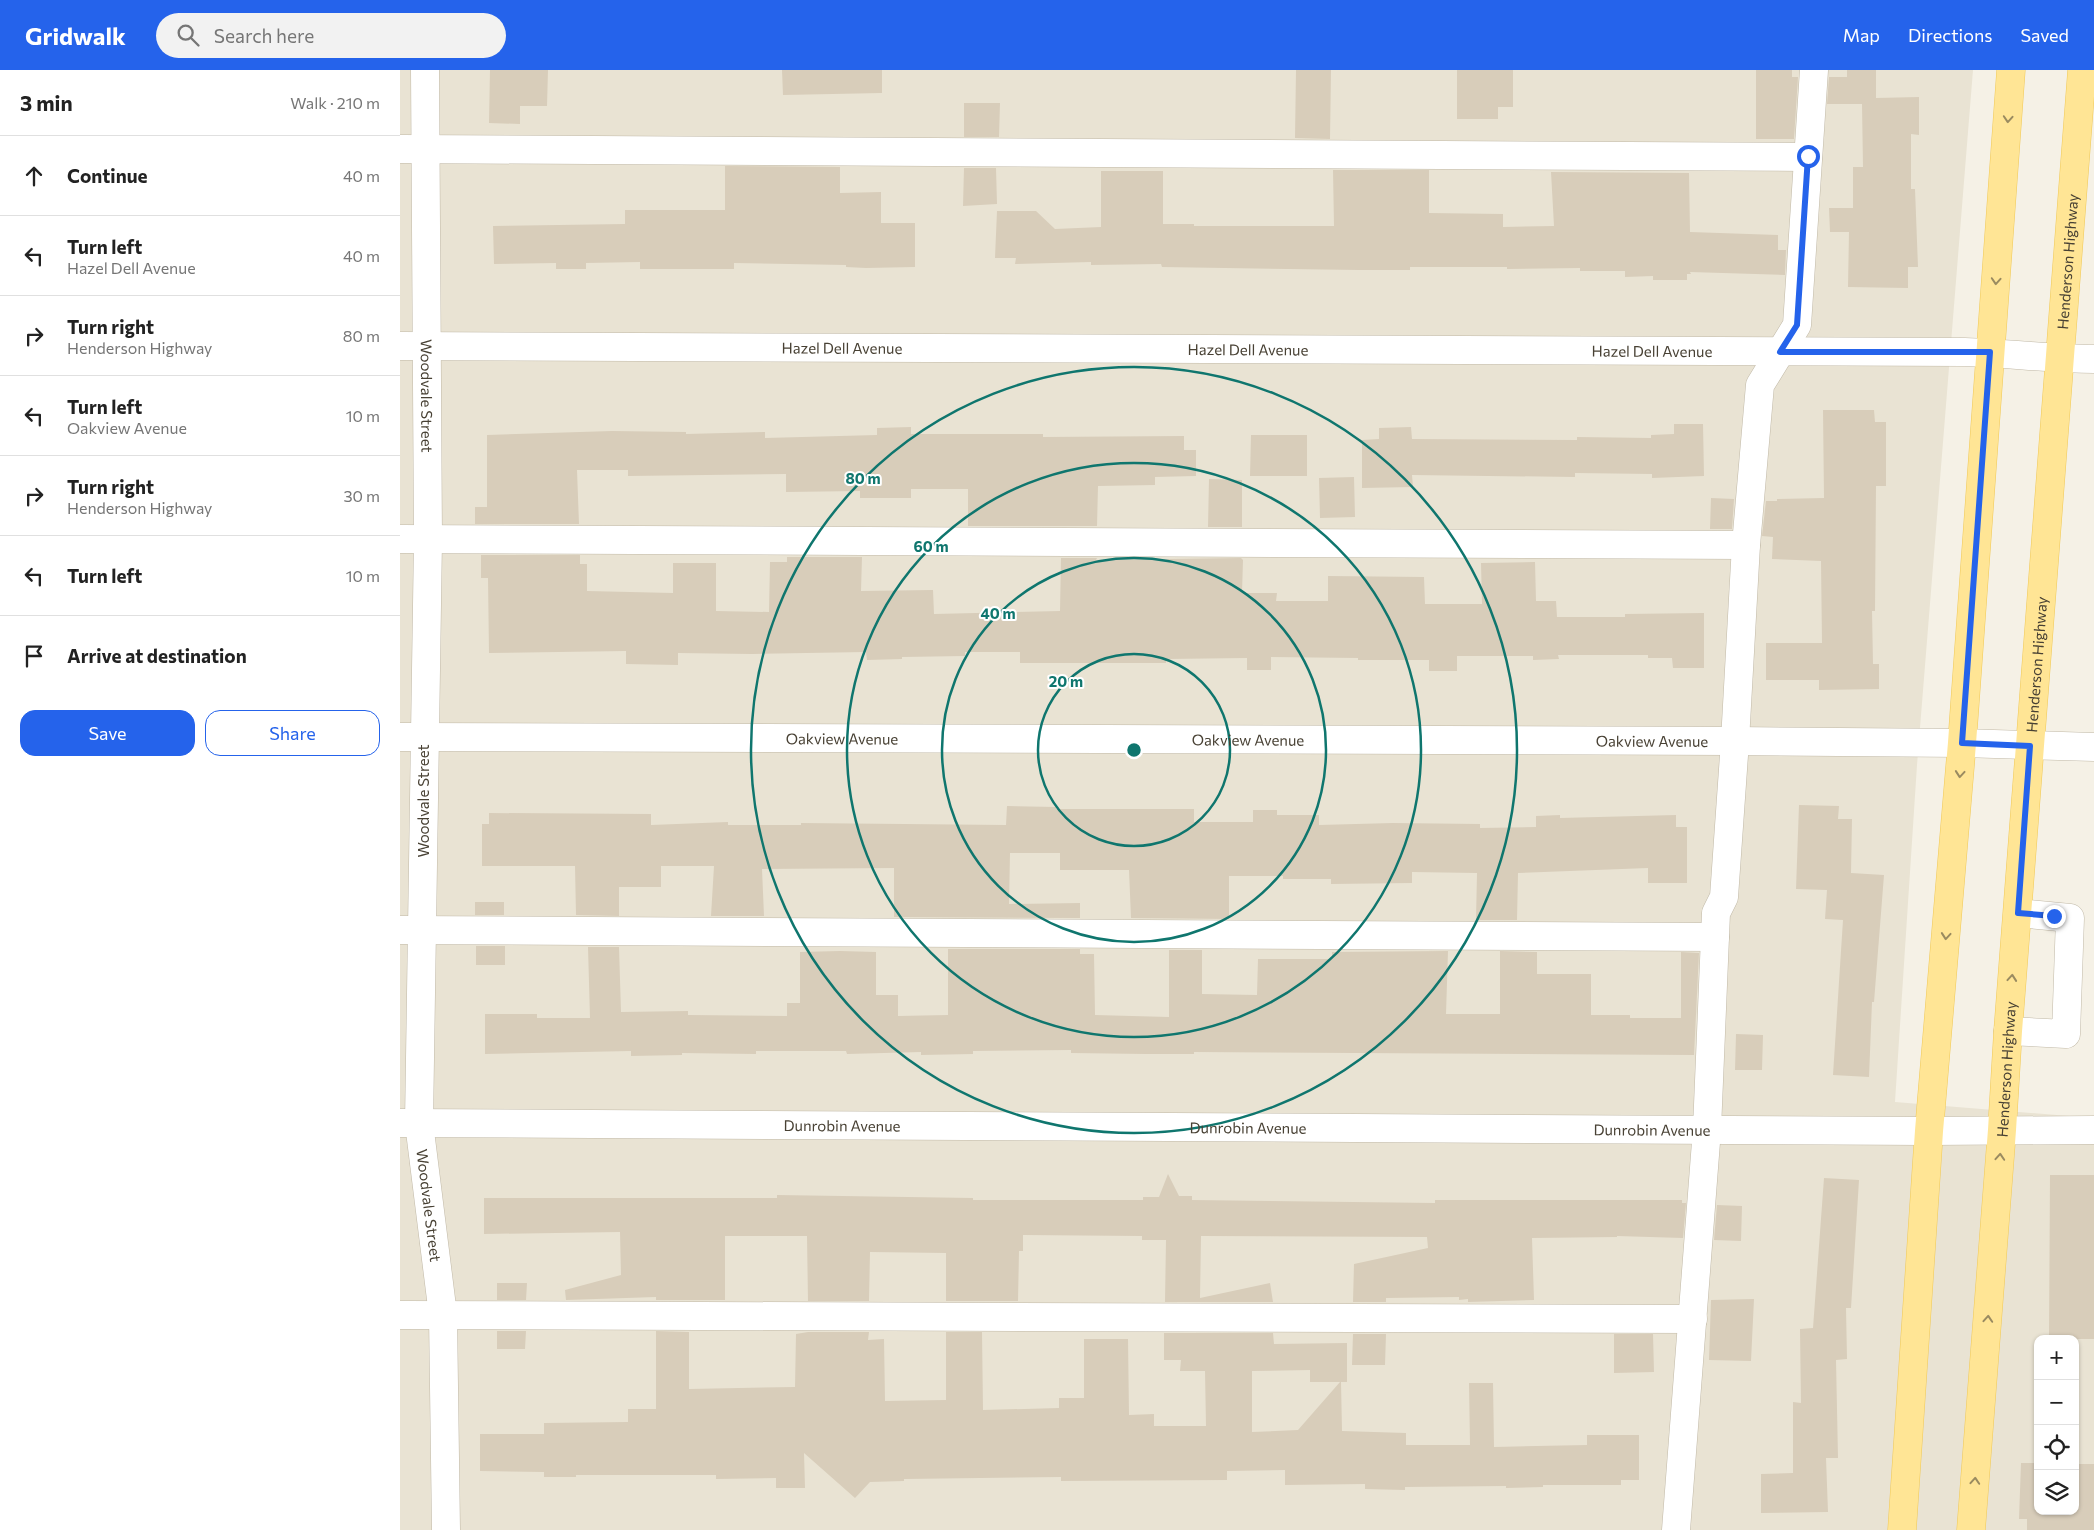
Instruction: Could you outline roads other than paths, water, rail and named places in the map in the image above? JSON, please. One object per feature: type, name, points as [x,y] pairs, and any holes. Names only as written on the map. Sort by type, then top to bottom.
[{"type":"main road","points":[[1902,1530],[1929,1131],[1962,743],[2012,70]]},
{"type":"main road","name":"Henderson Highway","points":[[1972,1530],[2008,1031],[2082,70]]},
{"type":"street","name":"Woodvale Street","points":[[424,70],[412,149],[427,347],[428,540],[412,737],[409,1123],[443,1315],[446,1530]]},
{"type":"street","points":[[1676,1530],[1707,1129],[1716,913],[1724,897],[1736,741],[1746,546],[1760,385],[1797,325],[1814,70]]},
{"type":"street","points":[[412,149],[1808,156]]},
{"type":"street","name":"Hazel Dell Avenue","points":[[400,346],[1990,352],[2061,359],[2094,359]]},
{"type":"street","points":[[400,539],[1746,546]]},
{"type":"street","name":"Oakview Avenue","points":[[412,737],[1736,741],[1962,743],[2094,747]]},
{"type":"street","points":[[2008,1031],[2066,1034],[2070,918],[2018,913]]},
{"type":"street","points":[[411,930],[1715,936]]},
{"type":"street","name":"Dunrobin Avenue","points":[[409,1123],[1929,1131],[2094,1130]]},
{"type":"street","points":[[400,1315],[1692,1319]]}]
